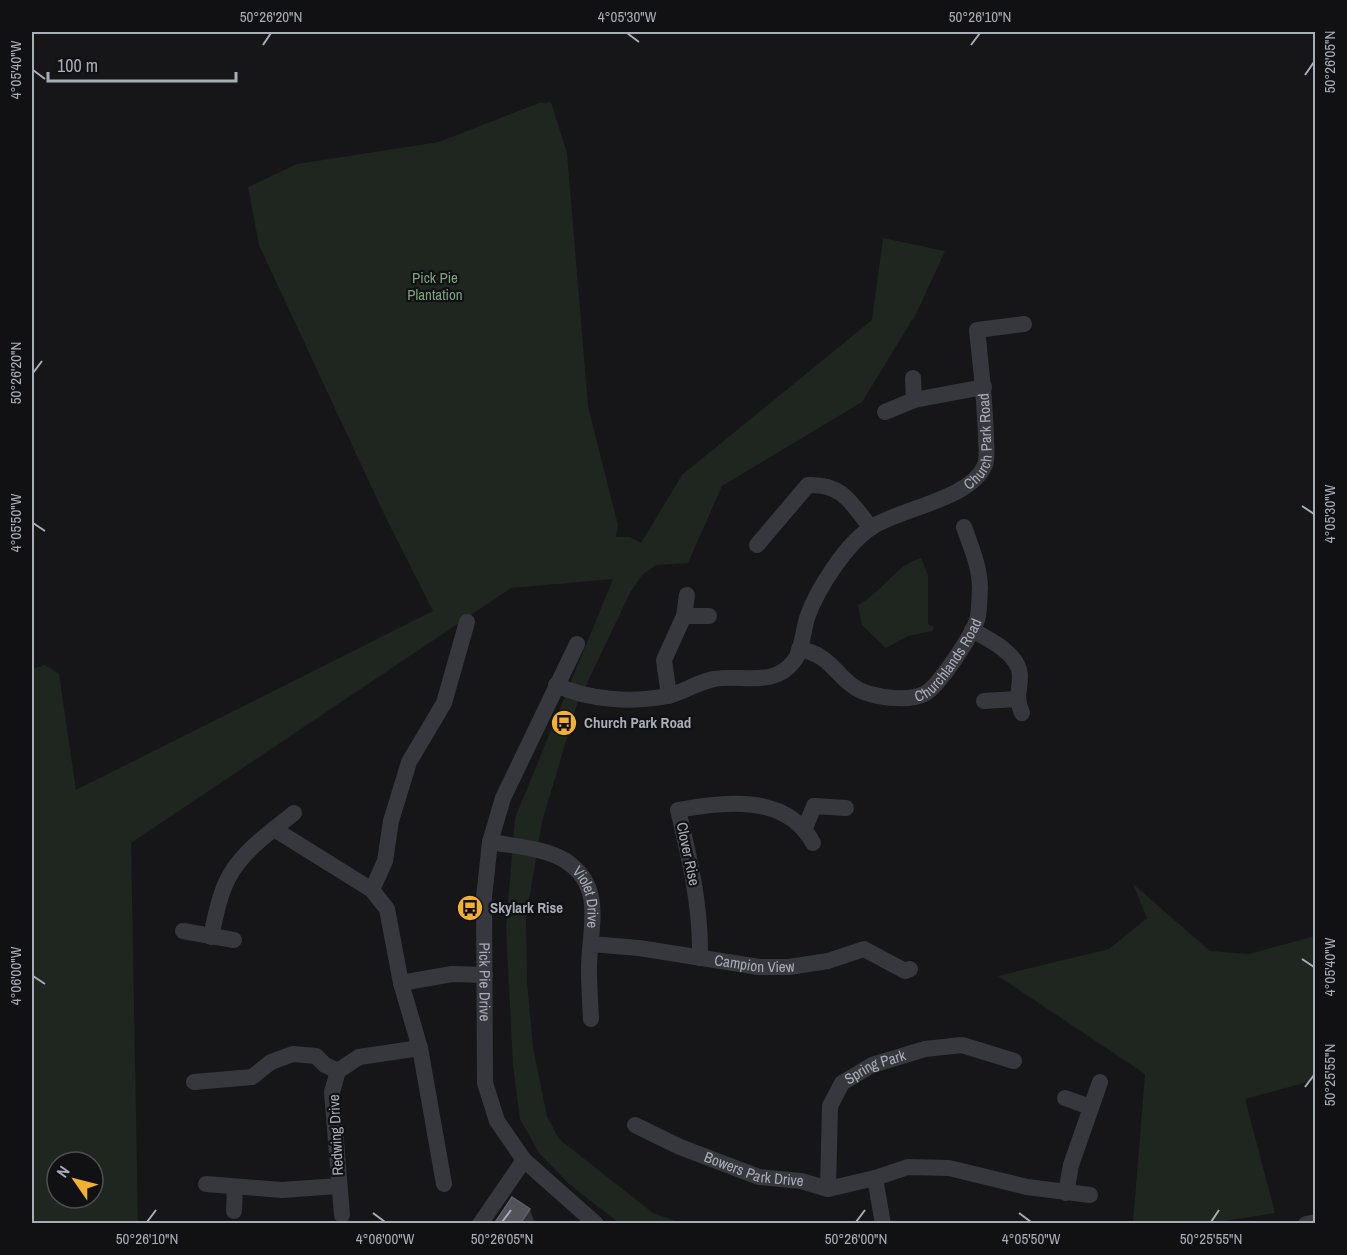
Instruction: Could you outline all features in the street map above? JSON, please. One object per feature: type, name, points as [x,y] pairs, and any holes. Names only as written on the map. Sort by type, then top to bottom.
[{"type":"street","name":"Church Park Road","points":[[556,685],[573,692],[594,696],[635,699],[669,696],[699,682],[717,678],[748,685],[778,676],[795,660],[813,601],[842,555],[871,528],[966,488],[980,474],[986,463],[984,387],[976,330],[1024,324]]},
{"type":"street","points":[[913,378],[914,400]]},
{"type":"street","points":[[885,412],[914,400],[984,387]]},
{"type":"street","points":[[757,545],[808,485],[824,484],[835,489],[849,499],[871,528]]},
{"type":"street","name":"Churchlands Road","points":[[799,649],[815,652],[827,660],[854,688],[870,694],[907,698],[925,694],[943,675],[978,619],[980,586],[978,569],[964,527]]},
{"type":"street","points":[[669,696],[664,660],[684,616],[687,595]]},
{"type":"street","points":[[684,616],[709,616]]},
{"type":"street","points":[[372,890],[385,861],[391,821],[409,762],[444,703],[467,622]]},
{"type":"street","points":[[972,630],[1014,659],[1020,673],[1020,706],[984,701]]},
{"type":"street","name":"Pick Pie Drive","points":[[577,644],[503,798],[490,842],[484,897],[485,1083],[497,1121],[524,1160],[596,1224]]},
{"type":"street","name":"Clover Rise","points":[[700,958],[698,907],[693,868],[678,810],[717,802],[746,803],[772,809],[805,828]]},
{"type":"street","points":[[813,843],[805,828],[814,806],[846,808]]},
{"type":"street","points":[[211,937],[221,890],[235,865],[255,843],[294,813]]},
{"type":"street","points":[[274,829],[372,890],[387,909],[401,983],[420,1048],[444,1184]]},
{"type":"street","name":"Violet Drive","points":[[490,842],[565,860],[581,874],[593,896],[589,966],[591,1019]]},
{"type":"street","points":[[183,931],[234,940]]},
{"type":"street","name":"Campion View","points":[[591,944],[639,948],[759,967],[789,967],[828,960],[864,949],[905,971],[910,969]]},
{"type":"street","points":[[401,983],[452,974],[485,975]]},
{"type":"street","name":"Spring Park","points":[[828,1189],[830,1106],[842,1083],[872,1065],[925,1049],[962,1045],[1014,1061]]},
{"type":"street","points":[[194,1082],[252,1077],[271,1062],[293,1054],[316,1056],[325,1065],[338,1071],[359,1057],[420,1048]]},
{"type":"street","name":"Redwing Drive","points":[[338,1071],[332,1092],[342,1215]]},
{"type":"street","points":[[1066,1193],[1071,1165],[1100,1082]]},
{"type":"street","points":[[1065,1098],[1090,1107]]},
{"type":"street","name":"Bowers Park Drive","points":[[635,1125],[680,1147],[759,1177],[801,1181],[828,1189],[875,1178],[908,1167],[949,1168],[1001,1182],[1090,1195]]},
{"type":"street","points":[[480,1224],[524,1160]]},
{"type":"street","points":[[875,1178],[882,1224]]},
{"type":"street","points":[[206,1184],[293,1190],[339,1186]]},
{"type":"street","points":[[234,1211],[235,1187]]},
{"type":"street","points":[[1306,1224],[1316,1222]]},
{"type":"green space","name":"Pick Pie Plantation","points":[[551,102],[567,153],[588,406],[618,525],[616,537],[630,537],[641,543],[682,475],[872,320],[883,238],[945,251],[917,312],[862,402],[722,486],[688,563],[656,565],[642,575],[630,593],[577,704],[542,822],[526,919],[527,982],[533,1048],[547,1116],[559,1139],[653,1213],[682,1223],[619,1223],[569,1184],[539,1153],[520,1119],[513,1065],[506,928],[515,818],[613,579],[511,588],[131,843],[138,1223],[32,1223],[32,669],[45,665],[59,674],[76,790],[433,611],[385,516],[259,245],[248,187],[297,164],[439,142],[539,103]]},
{"type":"green space","points":[[921,558],[928,575],[928,624],[934,627],[932,631],[908,636],[886,648],[862,625],[858,605],[867,600],[904,567]]},
{"type":"green space","points":[[1133,884],[1210,951],[1249,954],[1315,936],[1315,1080],[1245,1099],[1275,1213],[1212,1223],[1133,1223],[1145,1074],[998,976],[1109,949],[1147,918]]},
{"type":"building","points":[[512,1197],[530,1209],[520,1224],[494,1224]]},
{"type":"place","name":"Church Park Road","points":[[564,723]]},
{"type":"place","name":"Skylark Rise","points":[[470,908]]}]
